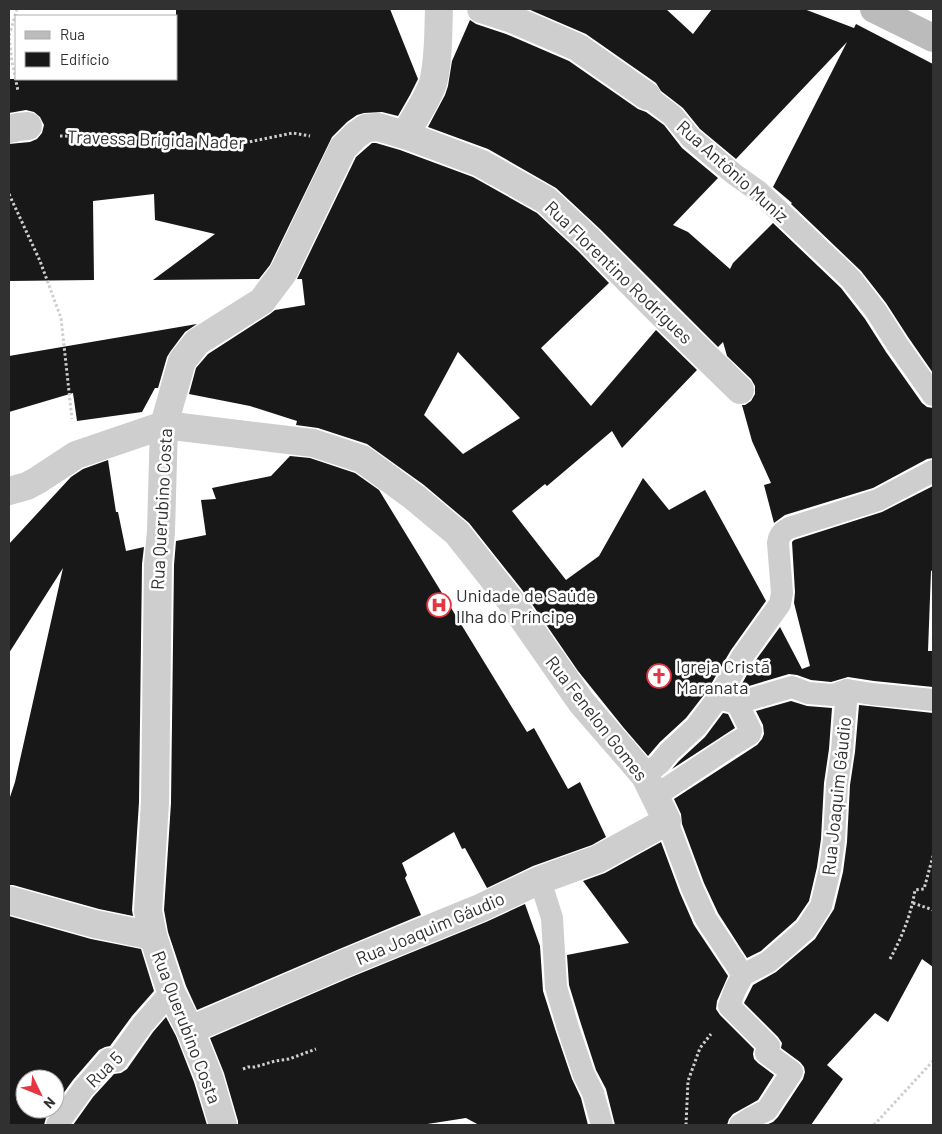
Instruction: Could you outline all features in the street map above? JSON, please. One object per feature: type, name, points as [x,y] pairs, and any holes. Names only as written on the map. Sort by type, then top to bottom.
[{"type":"main road","points":[[874,9],[933,38]]},
{"type":"street","points":[[405,135],[432,85],[438,60],[439,9]]},
{"type":"street","name":"Rua Antônio Muniz","points":[[481,9],[577,47],[647,96]]},
{"type":"street","name":"Rua Querubino Costa","points":[[222,1125],[210,1077],[171,992],[153,936],[148,911],[155,803],[158,564],[161,531],[164,425],[182,361],[197,342],[262,302],[283,273],[343,148],[366,128],[378,127],[405,135]]},
{"type":"street","name":"Rua Florentino Rodrigues","points":[[405,135],[480,163],[546,200],[589,240],[657,310],[740,390]]},
{"type":"street","name":"Rua Fenelon Gomes","points":[[9,490],[27,486],[76,455],[164,425],[313,443],[362,459],[414,497],[457,532],[510,600],[581,702],[650,786],[667,821]]},
{"type":"street","name":"Rua Joaquim Gáudio","points":[[190,1030],[343,964],[480,908],[540,880],[598,859],[667,821]]},
{"type":"street","points":[[9,900],[95,924],[153,936]]},
{"type":"lane","name":"Rua Antônio Muniz","points":[[647,96],[673,116],[691,138],[734,174],[758,191],[851,280],[876,311],[933,396]]},
{"type":"lane","points":[[650,786],[660,763],[669,752],[727,700],[742,656],[780,604],[782,594],[778,543],[779,537],[783,532],[789,528],[878,500],[933,471]]},
{"type":"lane","name":"Rua Joaquim Gáudio","points":[[727,700],[792,687],[808,693],[834,695],[847,690],[933,700]]},
{"type":"lane","name":"Rua Joaquim Gáudio","points":[[743,975],[768,962],[788,945],[806,929],[821,906],[830,869],[834,840],[837,784],[847,690]]},
{"type":"lane","points":[[650,786],[750,734],[751,731],[727,700]]},
{"type":"lane","points":[[667,821],[692,888],[706,919],[743,975],[735,990],[730,1006],[769,1046],[766,1053],[792,1072],[767,1110],[740,1125]]},
{"type":"lane","points":[[540,880],[552,918],[556,987],[584,1075],[593,1093],[602,1125]]},
{"type":"lane","name":"Rua 5","points":[[57,1125],[110,1059],[116,1061],[143,1024],[171,992]]},
{"type":"path","points":[[15,16],[9,36],[15,77]]},
{"type":"path","points":[[16,80],[19,98],[18,127]]},
{"type":"path","name":"Travessa Brígida Nader","points":[[18,127],[48,136],[249,142],[292,133],[328,140],[343,148]]},
{"type":"path","points":[[9,194],[40,261],[62,318],[76,455]]},
{"type":"path","points":[[890,959],[900,939],[916,890],[924,889],[933,856]]},
{"type":"path","points":[[913,903],[933,910]]},
{"type":"path","points":[[686,1125],[688,1081],[700,1048],[730,1006]]},
{"type":"path","points":[[210,1077],[226,1076],[228,1072],[289,1059],[316,1049]]},
{"type":"path","points":[[874,1125],[933,1060]]},
{"type":"building","points":[[176,9],[390,9],[418,79],[398,116],[382,112],[357,115],[332,137],[270,265],[259,279],[153,280],[215,234],[155,220],[154,194],[93,201],[94,280],[9,281],[9,144],[30,142],[37,139],[42,133],[44,125],[40,117],[34,112],[26,110],[9,113],[9,79],[178,80],[178,15],[176,15]]},
{"type":"building","points":[[528,9],[666,9],[693,34],[712,9],[804,9],[854,28],[856,24],[933,64],[933,373],[886,303],[861,271],[792,203],[773,187],[847,42],[736,159],[700,129],[683,108],[661,91],[656,83],[586,34]]},
{"type":"building","points":[[470,20],[569,61],[664,125],[682,148],[718,178],[673,225],[688,232],[730,269],[733,263],[773,223],[841,288],[865,319],[922,403],[927,407],[933,408],[933,458],[927,459],[873,488],[785,515],[774,523],[764,485],[771,483],[752,441],[742,405],[751,401],[755,394],[755,386],[751,379],[727,356],[723,342],[718,347],[600,229],[556,188],[488,149],[428,127],[445,95],[452,61]]},
{"type":"building","points":[[372,143],[376,143],[473,177],[537,213],[609,283],[541,348],[591,406],[656,330],[697,370],[622,448],[612,431],[547,486],[545,484],[512,511],[566,580],[599,556],[643,478],[669,510],[705,490],[766,601],[731,650],[707,691],[686,718],[648,756],[578,671],[523,591],[469,523],[424,485],[367,444],[318,428],[296,425],[297,421],[250,406],[189,394],[196,368],[208,354],[275,310],[305,305],[302,279],[297,279],[356,157]],"holes":[[[458,352],[520,418],[463,454],[424,415]]]},
{"type":"building","points":[[197,324],[185,332],[170,352],[158,388],[155,388],[142,412],[77,421],[73,393],[9,412],[9,356]]},
{"type":"building","points":[[290,456],[310,458],[355,473],[379,490],[527,732],[534,728],[568,789],[580,782],[606,837],[592,845],[533,866],[487,888],[465,848],[462,849],[454,832],[402,863],[407,875],[405,878],[421,915],[197,1010],[186,986],[168,932],[164,910],[171,803],[174,565],[176,541],[206,535],[201,500],[216,499],[212,488],[271,476]]},
{"type":"building","points":[[108,460],[116,512],[118,512],[126,551],[144,547],[142,564],[139,802],[133,916],[9,885],[9,800],[15,782],[63,568],[9,653],[9,544],[71,477],[83,469]]},
{"type":"building","points":[[933,486],[933,570],[931,571],[928,651],[933,651],[933,687],[848,677],[831,682],[811,680],[789,674],[739,689],[753,664],[780,627],[802,669],[810,666],[794,603],[792,542],[882,512]]},
{"type":"building","points":[[791,701],[807,706],[832,708],[817,867],[809,901],[796,920],[761,951],[747,958],[718,913],[704,883],[682,824],[681,814],[674,799],[757,745],[764,734],[763,725],[756,711]]},
{"type":"building","points":[[859,705],[933,713],[933,967],[922,959],[888,1022],[875,1013],[827,1065],[843,1079],[811,1125],[766,1125],[778,1117],[803,1079],[805,1072],[800,1062],[781,1048],[782,1043],[778,1037],[744,1003],[753,985],[776,972],[815,939],[834,909],[843,872],[847,842],[850,785]]},
{"type":"building","points":[[723,713],[728,714],[735,728],[672,769],[705,737]]},
{"type":"building","points":[[661,842],[694,925],[728,976],[717,1001],[716,1009],[754,1049],[754,1059],[774,1075],[758,1100],[733,1114],[727,1125],[615,1125],[606,1089],[596,1070],[569,985],[567,955],[629,943],[583,881],[605,873]]},
{"type":"building","points":[[525,904],[540,946],[543,991],[572,1079],[581,1098],[588,1125],[479,1125],[466,1118],[421,1125],[238,1125],[224,1073],[210,1038]]},
{"type":"building","points":[[9,916],[91,939],[141,949],[154,991],[132,1016],[110,1046],[99,1050],[65,1091],[65,1069],[15,1069],[15,1119],[46,1119],[44,1125],[9,1125]]},
{"type":"building","points":[[166,1017],[176,1036],[194,1082],[207,1125],[73,1125],[93,1097],[114,1074],[121,1073],[127,1069]]},
{"type":"place","name":"Unidade de Saúde Ilha do Príncipe","points":[[439,605]]},
{"type":"place","name":"Igreja Cristã Maranata","points":[[659,676]]}]
